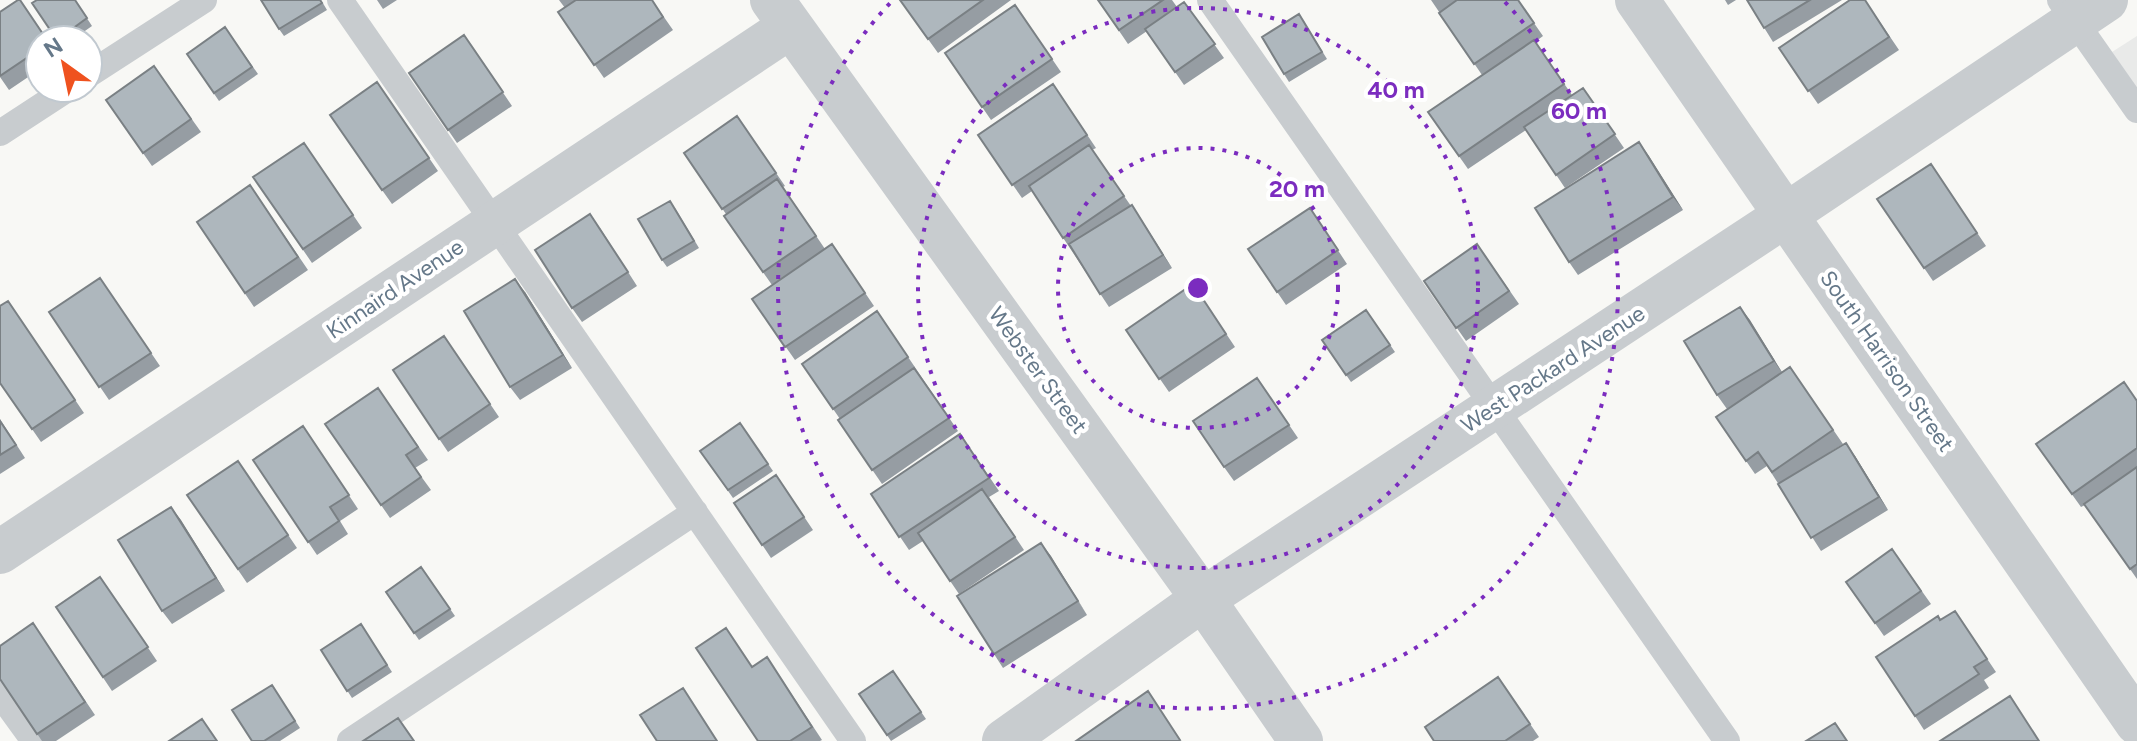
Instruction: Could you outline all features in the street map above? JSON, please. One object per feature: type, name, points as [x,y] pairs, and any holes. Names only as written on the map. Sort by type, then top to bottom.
[{"type":"street","name":"South Harrison Street","points":[[1637,0],[2137,723]]},
{"type":"street","name":"West Packard Avenue","points":[[1004,741],[1203,599],[1786,215],[2080,7]]},
{"type":"street","name":"Kinnaird Avenue","points":[[0,552],[496,222],[781,13]]},
{"type":"street","name":"Webster Street","points":[[781,13],[1203,599],[1301,741]]},
{"type":"lane","points":[[104,65],[204,0]]},
{"type":"lane","points":[[340,0],[853,741]]},
{"type":"lane","points":[[1210,0],[1727,741]]},
{"type":"lane","points":[[2080,7],[2137,110]]},
{"type":"lane","points":[[0,133],[44,104]]},
{"type":"lane","points":[[350,741],[695,512]]},
{"type":"lane","points":[[0,694],[34,741]]},
{"type":"shaded area","points":[[2137,36],[2137,88],[2112,52]]},
{"type":"building","points":[[20,0],[36,24],[24,24],[24,60],[0,76],[0,12]]},
{"type":"building","points":[[37,0],[75,0],[87,18],[79,24],[46,24],[32,3]]},
{"type":"building","points":[[261,0],[320,0],[322,3],[279,29]]},
{"type":"building","points":[[576,0],[652,0],[663,17],[594,65],[558,12]]},
{"type":"building","points":[[900,0],[983,0],[928,39]]},
{"type":"building","points":[[1098,0],[1163,0],[1119,30]]},
{"type":"building","points":[[1457,0],[1518,0],[1534,23],[1474,64],[1439,13]]},
{"type":"building","points":[[1747,0],[1810,0],[1764,28]]},
{"type":"building","points":[[1850,0],[1865,0],[1889,37],[1808,91],[1779,48]]},
{"type":"building","points":[[1184,2],[1215,44],[1175,72],[1145,29]]},
{"type":"building","points":[[1015,5],[1052,59],[982,107],[945,53]]},
{"type":"building","points":[[1299,14],[1322,52],[1284,74],[1262,37]]},
{"type":"building","points":[[225,27],[252,67],[214,93],[187,54]]},
{"type":"building","points":[[464,35],[503,92],[448,130],[409,73]]},
{"type":"building","points":[[1534,40],[1564,84],[1459,156],[1428,112]]},
{"type":"building","points":[[154,66],[191,119],[143,153],[106,100]]},
{"type":"building","points":[[377,82],[429,158],[382,190],[330,115]]},
{"type":"building","points":[[1053,84],[1087,135],[1012,185],[978,135]]},
{"type":"building","points":[[1583,88],[1615,134],[1556,175],[1524,127]]},
{"type":"building","points":[[737,116],[776,173],[722,209],[684,153]]},
{"type":"building","points":[[1639,142],[1673,197],[1569,262],[1535,208]]},
{"type":"building","points":[[304,143],[353,215],[303,249],[253,177]]},
{"type":"building","points":[[1089,145],[1124,196],[1063,238],[1029,186]]},
{"type":"building","points":[[1931,164],[1977,233],[1924,268],[1877,199]]},
{"type":"building","points":[[777,179],[816,236],[763,272],[724,216]]},
{"type":"building","points":[[250,185],[298,257],[245,293],[197,222]]},
{"type":"building","points":[[670,201],[694,241],[662,260],[638,219]]},
{"type":"building","points":[[1132,205],[1163,255],[1100,294],[1069,244]]},
{"type":"building","points":[[1310,208],[1338,250],[1277,292],[1248,249]]},
{"type":"building","points":[[590,214],[628,272],[572,308],[535,250]]},
{"type":"building","points":[[832,244],[865,293],[785,347],[752,299]]},
{"type":"building","points":[[1477,244],[1509,291],[1456,328],[1424,281]]},
{"type":"building","points":[[100,278],[151,353],[99,387],[49,312]]},
{"type":"building","points":[[515,279],[563,355],[510,387],[464,311]]},
{"type":"building","points":[[1193,284],[1226,334],[1159,379],[1126,330]]},
{"type":"building","points":[[8,301],[75,400],[32,429],[0,383],[0,306]]},
{"type":"building","points":[[1740,307],[1774,361],[1717,395],[1684,341]]},
{"type":"building","points":[[1366,310],[1390,345],[1346,375],[1322,340]]},
{"type":"building","points":[[877,311],[908,357],[833,409],[802,364]]},
{"type":"building","points":[[444,336],[490,404],[439,439],[393,370]]},
{"type":"building","points":[[1790,367],[1833,430],[1772,472],[1758,452],[1746,461],[1716,417]]},
{"type":"building","points":[[914,368],[949,418],[872,470],[838,420]]},
{"type":"building","points":[[1257,378],[1289,425],[1224,467],[1193,421]]},
{"type":"building","points":[[2124,382],[2137,401],[2137,448],[2072,494],[2036,444]]},
{"type":"building","points":[[378,388],[418,447],[406,455],[421,477],[381,505],[325,424]]},
{"type":"building","points":[[0,421],[16,445],[0,455]]},
{"type":"building","points":[[740,423],[768,464],[728,490],[700,451]]},
{"type":"building","points":[[303,426],[349,495],[330,507],[339,521],[308,542],[253,460]]},
{"type":"building","points":[[960,434],[989,478],[899,537],[871,494]]},
{"type":"building","points":[[1846,443],[1879,497],[1811,538],[1778,484]]},
{"type":"building","points":[[238,461],[288,535],[238,569],[187,495]]},
{"type":"building","points":[[2137,467],[2137,564],[2130,569],[2084,504]]},
{"type":"building","points":[[776,475],[804,517],[762,545],[734,503]]},
{"type":"building","points":[[982,489],[1015,537],[950,581],[918,533]]},
{"type":"building","points":[[171,507],[216,578],[162,611],[118,540]]},
{"type":"building","points":[[1041,543],[1078,601],[994,654],[957,596]]},
{"type":"building","points":[[1892,549],[1921,591],[1875,623],[1846,582]]},
{"type":"building","points":[[421,567],[450,609],[414,633],[386,592]]},
{"type":"building","points":[[100,577],[148,647],[103,677],[56,607]]},
{"type":"building","points":[[1955,611],[1987,659],[1974,667],[1979,674],[1915,716],[1876,657],[1938,616],[1940,620]]},
{"type":"building","points":[[33,623],[85,702],[37,734],[0,679],[0,646]]},
{"type":"building","points":[[361,624],[387,665],[347,691],[321,650]]},
{"type":"building","points":[[726,628],[752,667],[767,657],[812,727],[790,741],[758,741],[696,648]]},
{"type":"building","points":[[893,671],[921,712],[887,735],[859,694]]},
{"type":"building","points":[[1498,677],[1530,724],[1505,741],[1434,741],[1425,727]]},
{"type":"building","points":[[272,685],[295,721],[264,741],[252,741],[232,710]]},
{"type":"building","points":[[683,688],[717,741],[657,741],[640,715]]},
{"type":"building","points":[[1148,691],[1180,740],[1076,741]]},
{"type":"building","points":[[2010,696],[2039,741],[1940,741]]},
{"type":"building","points":[[398,718],[414,741],[363,741]]},
{"type":"building","points":[[202,719],[217,741],[169,741]]},
{"type":"building","points":[[1835,723],[1847,741],[1806,741]]}]
